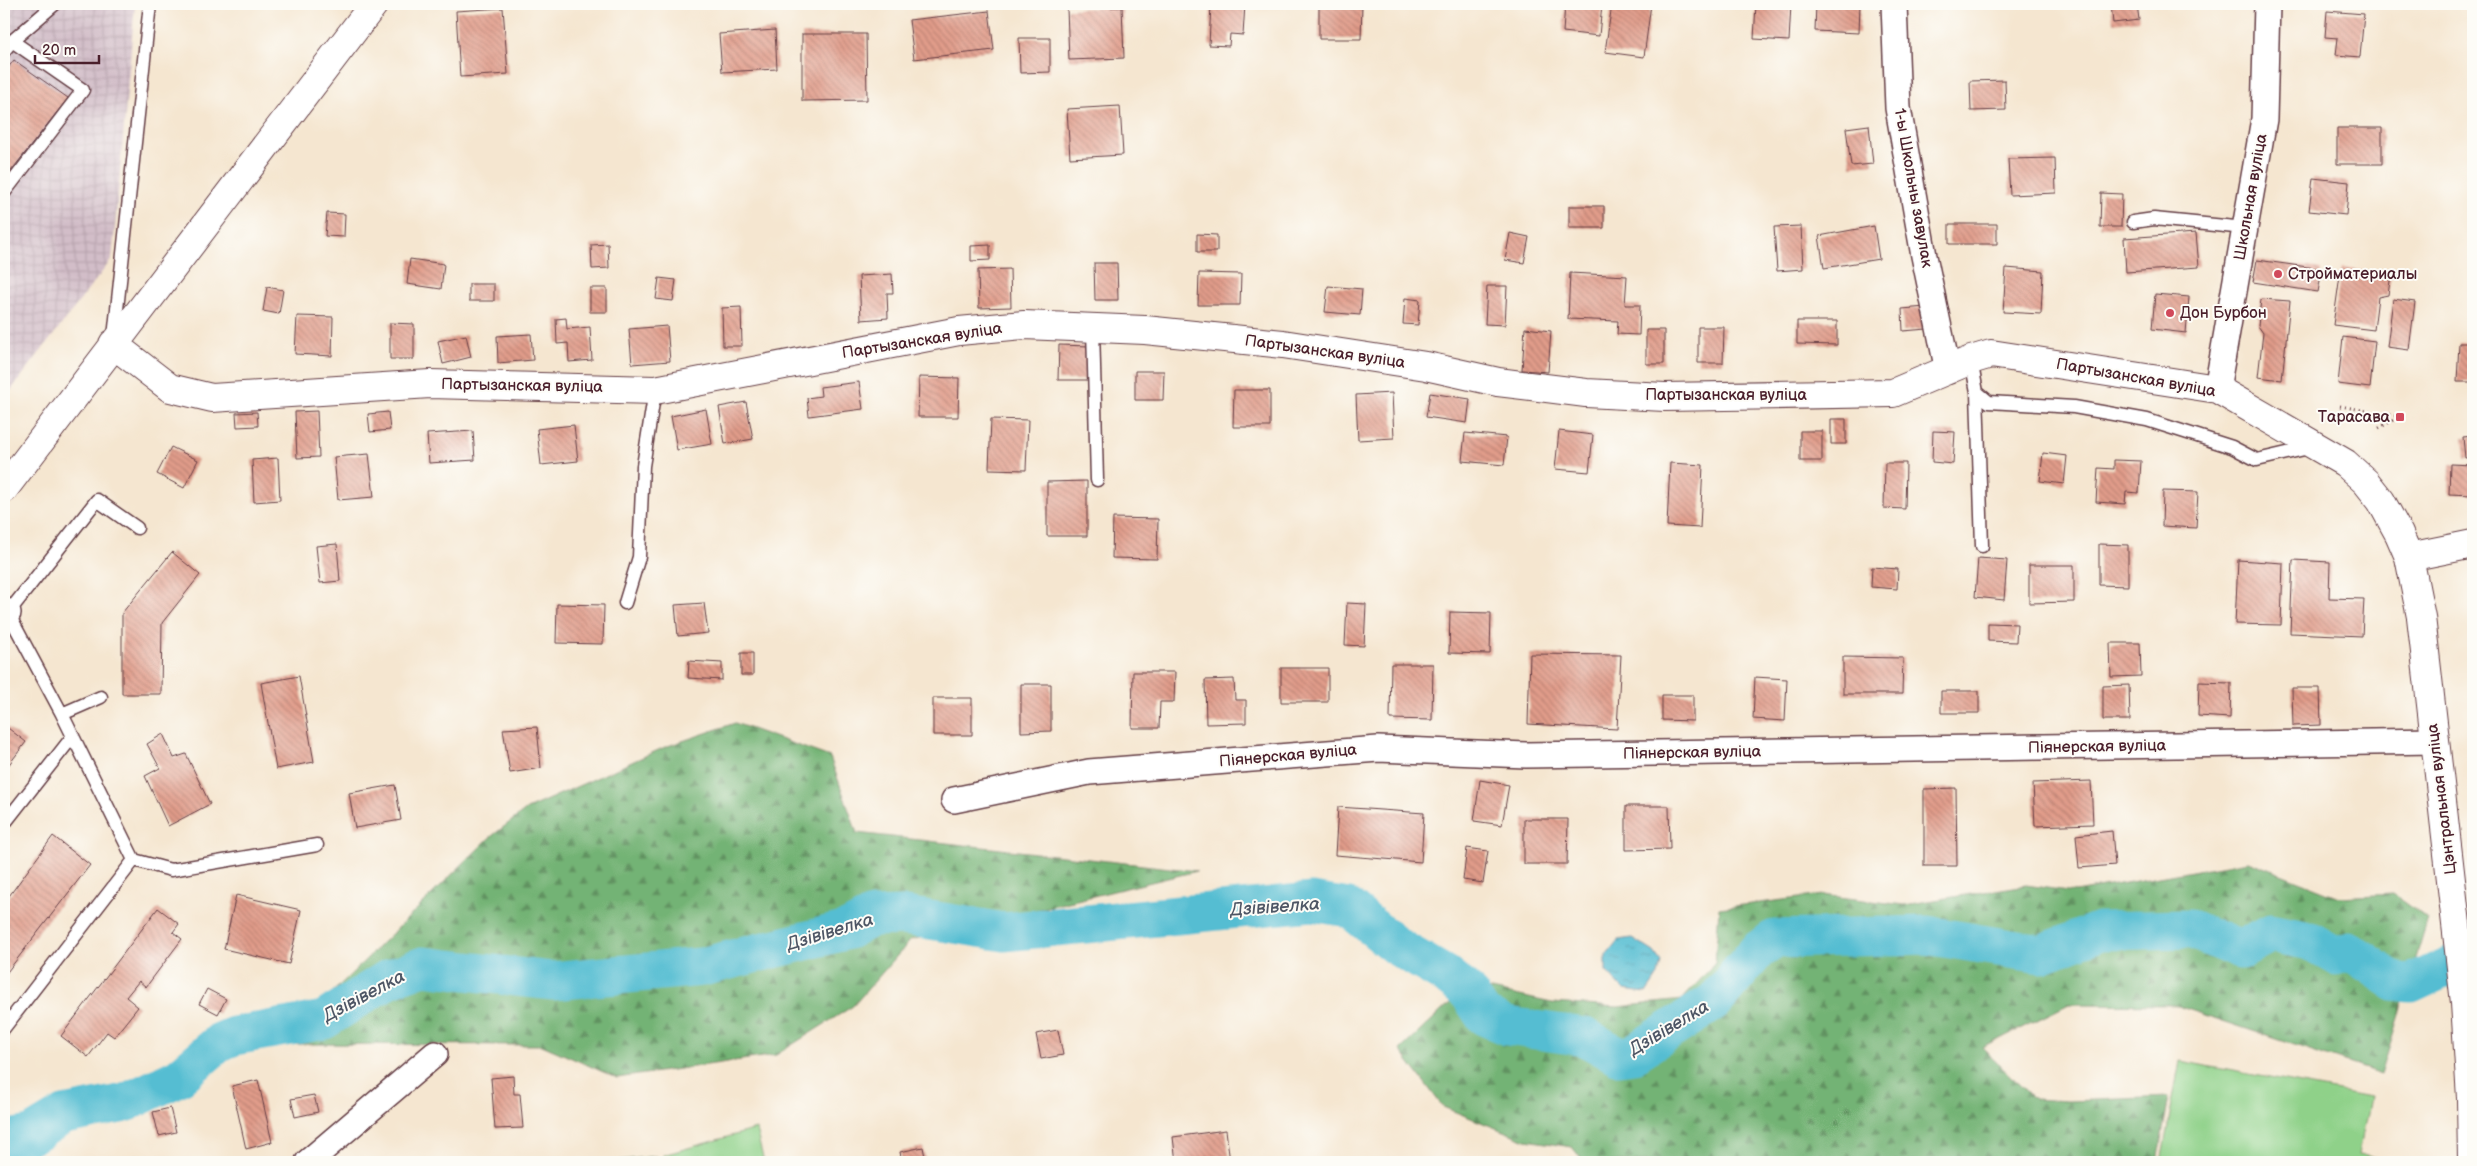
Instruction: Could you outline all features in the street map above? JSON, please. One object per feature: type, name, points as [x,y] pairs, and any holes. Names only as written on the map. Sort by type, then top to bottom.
[{"type":"street","points":[[4,489],[374,4]]},
{"type":"street","name":"1-ы Школьны завулак","points":[[1894,4],[1898,108],[1924,256],[1960,365]]},
{"type":"street","name":"Школьная вуліца","points":[[2217,389],[2264,118],[2267,4]]},
{"type":"street","name":"Партызанская вуліца","points":[[113,344],[170,388],[212,398],[430,384],[655,390],[960,332],[1024,325],[1145,330],[1283,344],[1426,366],[1498,382],[1586,393],[1665,397],[1893,393],[1991,354],[2029,358],[2112,374],[2217,389],[2345,463],[2366,482],[2389,515],[2409,557]]},
{"type":"street","points":[[2409,557],[2473,544]]},
{"type":"street","name":"Цэнтральная вуліца","points":[[2409,557],[2421,617],[2456,917],[2465,1003],[2473,1161]]},
{"type":"street","name":"Піянерская вуліца","points":[[954,800],[1089,772],[1378,749],[1526,755],[2435,741]]},
{"type":"street","points":[[308,1162],[435,1054]]},
{"type":"lane","points":[[4,193],[83,90],[8,46],[55,4]]},
{"type":"lane","points":[[113,344],[150,4]]},
{"type":"lane","points":[[2133,222],[2154,219],[2245,228]]},
{"type":"lane","points":[[1093,328],[1097,480]]},
{"type":"lane","points":[[1960,365],[1977,392],[1989,402],[2074,407],[2147,420],[2232,447],[2257,460],[2316,446]]},
{"type":"lane","points":[[625,603],[639,557],[643,466],[655,390]]},
{"type":"lane","points":[[1977,392],[1982,546]]},
{"type":"lane","points":[[137,528],[98,500],[5,614],[62,714],[134,860],[171,870],[317,846]]},
{"type":"lane","points":[[62,714],[101,697]]},
{"type":"lane","points":[[4,824],[73,736]]},
{"type":"lane","points":[[4,1028],[134,860]]},
{"type":"path","points":[[2340,406],[2407,418]]},
{"type":"path","points":[[2379,428],[2400,417]]},
{"type":"shaded area","points":[[4,4],[135,4],[112,259],[4,399]]},
{"type":"green space","points":[[735,723],[830,757],[857,833],[1197,871],[911,940],[853,1006],[776,1055],[617,1078],[542,1045],[280,1044],[488,839],[527,809],[665,747]]},
{"type":"green space","points":[[2248,861],[2339,897],[2393,894],[2428,919],[2381,1074],[2175,1005],[2069,1004],[1982,1048],[2034,1099],[2068,1101],[2169,1097],[2157,1162],[1584,1162],[1572,1147],[1526,1140],[1443,1107],[1400,1050],[1469,985],[1552,1003],[1618,1007],[1682,1000],[1715,963],[1719,908],[1823,895],[1904,905],[2026,885],[2075,892]]},
{"type":"green space","points":[[2180,1061],[2370,1097],[2359,1155],[2409,1162],[2161,1162]]},
{"type":"green space","points":[[756,1129],[764,1162],[664,1162],[663,1155]]},
{"type":"green space","points":[[656,1156],[657,1162],[606,1162]]},
{"type":"water","points":[[1307,885],[1343,899],[1349,908],[1344,918],[1304,908],[1284,894],[1292,886]]},
{"type":"water","points":[[1632,938],[1654,952],[1661,962],[1658,975],[1646,993],[1624,990],[1606,971],[1606,955],[1618,940]]},
{"type":"building","points":[[1211,4],[1245,4],[1243,35],[1230,34],[1229,46],[1209,45]]},
{"type":"building","points":[[1319,4],[1362,4],[1361,39],[1319,39]]},
{"type":"building","points":[[1565,4],[1602,4],[1599,36],[1563,32]]},
{"type":"building","points":[[1612,4],[1651,4],[1644,57],[1605,52]]},
{"type":"building","points":[[1756,4],[1791,4],[1789,41],[1754,39]]},
{"type":"building","points":[[1816,4],[1860,4],[1859,33],[1815,31]]},
{"type":"building","points":[[2111,4],[2137,4],[2139,20],[2113,23]]},
{"type":"building","points":[[1122,7],[1124,58],[1069,60],[1067,9]]},
{"type":"building","points":[[503,8],[508,74],[460,77],[456,11]]},
{"type":"building","points":[[989,11],[994,50],[914,59],[909,20]]},
{"type":"building","points":[[2327,11],[2364,14],[2360,57],[2336,55],[2338,38],[2325,37]]},
{"type":"building","points":[[775,30],[777,69],[722,72],[719,34]]},
{"type":"building","points":[[802,34],[866,34],[867,100],[802,101]]},
{"type":"building","points":[[1019,38],[1050,38],[1050,72],[1020,73]]},
{"type":"building","points":[[14,60],[68,98],[4,180],[4,73]]},
{"type":"building","points":[[2005,80],[2006,110],[1971,111],[1970,81]]},
{"type":"building","points":[[1120,106],[1123,155],[1070,158],[1067,109]]},
{"type":"building","points":[[1869,125],[1873,164],[1851,166],[1846,128]]},
{"type":"building","points":[[2337,128],[2382,128],[2382,164],[2337,164]]},
{"type":"building","points":[[2055,158],[2056,193],[2010,195],[2008,159]]},
{"type":"building","points":[[2313,178],[2349,182],[2346,215],[2309,211]]},
{"type":"building","points":[[2101,193],[2122,194],[2121,227],[2100,227]]},
{"type":"building","points":[[1569,206],[1604,206],[1604,228],[1569,228]]},
{"type":"building","points":[[327,213],[345,214],[344,237],[325,236]]},
{"type":"building","points":[[1949,224],[1997,224],[1997,244],[1949,244]]},
{"type":"building","points":[[1801,226],[1803,269],[1777,271],[1774,227]]},
{"type":"building","points":[[1874,226],[1879,259],[1824,268],[1819,236]]},
{"type":"building","points":[[1510,233],[1529,237],[1524,263],[1505,260]]},
{"type":"building","points":[[2196,233],[2199,267],[2126,272],[2124,238]]},
{"type":"building","points":[[1197,234],[1217,235],[1217,252],[1197,252]]},
{"type":"building","points":[[608,244],[609,268],[592,269],[591,245]]},
{"type":"building","points":[[990,245],[990,260],[971,261],[971,246]]},
{"type":"building","points":[[410,259],[444,264],[441,289],[407,284]]},
{"type":"building","points":[[2257,260],[2322,269],[2318,292],[2253,282]]},
{"type":"building","points":[[1094,263],[1117,263],[1118,300],[1095,300]]},
{"type":"building","points":[[2006,268],[2043,271],[2041,314],[2003,312]]},
{"type":"building","points":[[2341,268],[2391,274],[2388,295],[2378,297],[2374,330],[2333,325]]},
{"type":"building","points":[[1010,269],[1011,307],[979,308],[978,270]]},
{"type":"building","points":[[1199,273],[1241,274],[1240,305],[1198,305]]},
{"type":"building","points":[[1570,273],[1627,276],[1625,305],[1640,305],[1639,335],[1617,334],[1618,321],[1568,319]]},
{"type":"building","points":[[892,274],[893,293],[887,293],[888,318],[861,320],[859,276]]},
{"type":"building","points":[[659,278],[676,280],[673,301],[656,299]]},
{"type":"building","points":[[469,284],[494,284],[494,301],[469,301]]},
{"type":"building","points":[[1328,286],[1362,289],[1360,315],[1325,312]]},
{"type":"building","points":[[1487,286],[1507,286],[1505,325],[1485,324]]},
{"type":"building","points":[[267,287],[283,290],[279,314],[263,311]]},
{"type":"building","points":[[590,288],[607,288],[607,312],[590,312]]},
{"type":"building","name":"Дон Бурбон","points":[[2155,294],[2189,297],[2186,333],[2152,329]]},
{"type":"building","points":[[1405,298],[1420,300],[1418,325],[1403,324]]},
{"type":"building","points":[[2261,299],[2290,301],[2282,380],[2258,377],[2263,333],[2258,326]]},
{"type":"building","points":[[2393,299],[2415,302],[2409,350],[2387,347]]},
{"type":"building","points":[[741,307],[742,346],[723,346],[722,308]]},
{"type":"building","points":[[1926,307],[1927,329],[1903,331],[1902,309]]},
{"type":"building","points":[[297,316],[333,317],[332,356],[295,354]]},
{"type":"building","points":[[566,318],[567,329],[590,327],[592,360],[569,362],[568,343],[557,344],[556,319]]},
{"type":"building","points":[[1797,321],[1837,321],[1837,345],[1797,344]]},
{"type":"building","points":[[390,323],[414,324],[414,359],[390,359]]},
{"type":"building","points":[[667,326],[670,361],[632,364],[629,329]]},
{"type":"building","points":[[1698,327],[1724,327],[1723,363],[1698,363]]},
{"type":"building","points":[[1525,328],[1551,331],[1548,372],[1522,370]]},
{"type":"building","points":[[1646,330],[1664,330],[1664,364],[1646,364]]},
{"type":"building","points":[[531,334],[533,360],[498,363],[497,336]]},
{"type":"building","points":[[466,335],[471,357],[443,364],[438,341]]},
{"type":"building","points":[[2343,337],[2375,341],[2370,388],[2338,384]]},
{"type":"building","points":[[2459,343],[2473,343],[2473,382],[2457,382]]},
{"type":"building","points":[[1059,345],[1089,346],[1088,380],[1058,380]]},
{"type":"building","points":[[1135,371],[1164,371],[1163,400],[1135,400]]},
{"type":"building","points":[[919,377],[959,378],[958,417],[918,417]]},
{"type":"building","points":[[859,382],[863,409],[809,416],[807,398],[821,396],[820,387]]},
{"type":"building","points":[[1234,390],[1270,390],[1270,427],[1233,427]]},
{"type":"building","points":[[1392,393],[1394,438],[1358,440],[1356,395]]},
{"type":"building","points":[[1430,393],[1470,399],[1467,423],[1426,417]]},
{"type":"building","points":[[746,402],[753,439],[725,444],[719,407]]},
{"type":"building","points":[[706,409],[712,444],[677,450],[671,416]]},
{"type":"building","points":[[317,411],[319,457],[297,458],[295,412]]},
{"type":"building","points":[[257,412],[258,426],[237,427],[236,413]]},
{"type":"building","points":[[388,412],[390,430],[370,432],[368,414]]},
{"type":"building","points":[[991,419],[1028,420],[1026,470],[989,469]]},
{"type":"building","points":[[1831,419],[1846,419],[1846,444],[1831,444]]},
{"type":"building","points":[[574,425],[578,461],[541,465],[537,429]]},
{"type":"building","points":[[473,431],[475,460],[429,463],[427,434]]},
{"type":"building","points":[[1559,431],[1593,435],[1589,472],[1555,469]]},
{"type":"building","points":[[1800,431],[1822,431],[1822,461],[1800,461]]},
{"type":"building","points":[[1933,431],[1955,432],[1953,464],[1932,462]]},
{"type":"building","points":[[1465,433],[1507,437],[1504,465],[1462,461]]},
{"type":"building","points":[[2473,436],[2473,457],[2465,458],[2463,437]]},
{"type":"building","points":[[171,447],[198,460],[184,488],[157,474]]},
{"type":"building","points":[[2043,453],[2067,456],[2064,484],[2040,481]]},
{"type":"building","points":[[369,454],[374,497],[338,500],[334,457]]},
{"type":"building","points":[[278,458],[280,500],[254,502],[252,460]]},
{"type":"building","points":[[2114,460],[2141,461],[2139,493],[2126,492],[2125,504],[2096,502],[2098,468],[2114,469]]},
{"type":"building","points":[[1670,463],[1703,465],[1700,528],[1667,526]]},
{"type":"building","points":[[1885,463],[1906,463],[1905,509],[1884,508]]},
{"type":"building","points":[[2450,464],[2473,465],[2473,495],[2449,494]]},
{"type":"building","points":[[1087,481],[1087,536],[1047,536],[1047,482]]},
{"type":"building","points":[[2163,491],[2198,492],[2196,528],[2162,526]]},
{"type":"building","points":[[1113,518],[1158,519],[1157,559],[1112,558]]},
{"type":"building","points":[[337,544],[340,581],[320,583],[316,546]]},
{"type":"building","points":[[2099,544],[2128,545],[2128,586],[2099,585]]},
{"type":"building","points":[[172,552],[200,575],[162,623],[161,694],[122,694],[122,613]]},
{"type":"building","points":[[1978,558],[2007,560],[2004,600],[1975,597]]},
{"type":"building","points":[[2238,560],[2283,563],[2281,625],[2235,624]]},
{"type":"building","points":[[2293,560],[2330,562],[2329,598],[2364,599],[2362,636],[2290,633]]},
{"type":"building","points":[[2029,565],[2074,565],[2074,602],[2029,603]]},
{"type":"building","points":[[1872,567],[1898,569],[1897,589],[1871,587]]},
{"type":"building","points":[[704,603],[708,633],[678,636],[675,605]]},
{"type":"building","points":[[1347,603],[1366,604],[1364,646],[1345,645]]},
{"type":"building","points":[[557,604],[604,605],[603,644],[556,643]]},
{"type":"building","points":[[1450,612],[1491,613],[1490,654],[1449,653]]},
{"type":"building","points":[[1988,623],[2017,624],[2016,642],[1988,641]]},
{"type":"building","points":[[2110,643],[2140,643],[2141,676],[2111,677]]},
{"type":"building","points":[[741,653],[753,653],[753,675],[741,675]]},
{"type":"building","points":[[1530,654],[1621,655],[1617,729],[1528,724]]},
{"type":"building","points":[[1843,657],[1903,658],[1902,694],[1843,694]]},
{"type":"building","points":[[689,661],[722,663],[722,680],[688,678]]},
{"type":"building","points":[[1391,664],[1433,664],[1432,720],[1390,719]]},
{"type":"building","points":[[1281,668],[1328,668],[1328,702],[1281,702]]},
{"type":"building","points":[[1133,672],[1175,672],[1174,702],[1160,702],[1159,728],[1132,728]]},
{"type":"building","points":[[299,676],[314,762],[276,769],[261,683]]},
{"type":"building","points":[[1755,677],[1787,679],[1785,721],[1753,719]]},
{"type":"building","points":[[1234,679],[1235,700],[1246,700],[1246,723],[1206,724],[1205,680]]},
{"type":"building","points":[[2199,682],[2231,683],[2230,718],[2198,716]]},
{"type":"building","points":[[1021,684],[1051,684],[1051,731],[1021,732]]},
{"type":"building","points":[[2129,685],[2130,720],[2103,720],[2103,686]]},
{"type":"building","points":[[2292,688],[2320,688],[2321,725],[2293,726]]},
{"type":"building","points":[[1941,691],[1979,691],[1979,713],[1941,713]]},
{"type":"building","points":[[1662,695],[1693,695],[1693,721],[1662,720]]},
{"type":"building","points":[[933,698],[972,698],[972,735],[933,735]]},
{"type":"building","points":[[4,725],[26,742],[4,771]]},
{"type":"building","points":[[537,727],[541,768],[510,773],[503,729]]},
{"type":"building","points":[[163,734],[174,758],[186,754],[210,804],[168,826],[145,776],[160,768],[147,744]]},
{"type":"building","points":[[1480,780],[1509,785],[1502,825],[1474,821]]},
{"type":"building","points":[[2091,781],[2093,824],[2035,826],[2033,783]]},
{"type":"building","points":[[395,785],[401,820],[355,828],[349,793]]},
{"type":"building","points":[[1956,788],[1957,866],[1924,866],[1924,789]]},
{"type":"building","points":[[1626,806],[1669,806],[1670,849],[1626,850]]},
{"type":"building","points":[[1338,807],[1424,813],[1421,862],[1335,855]]},
{"type":"building","points":[[1524,819],[1568,819],[1567,864],[1524,864]]},
{"type":"building","points":[[2112,831],[2115,865],[2079,868],[2076,835]]},
{"type":"building","points":[[53,836],[90,865],[4,976],[4,903]]},
{"type":"building","points":[[1467,848],[1488,851],[1483,883],[1463,880]]},
{"type":"building","points":[[236,895],[301,910],[289,964],[224,949]]},
{"type":"building","points":[[158,908],[179,924],[173,932],[182,939],[146,987],[139,981],[126,997],[138,1007],[114,1037],[107,1032],[88,1057],[61,1036]]},
{"type":"building","points":[[207,989],[226,999],[218,1014],[199,1004]]},
{"type":"building","points":[[1058,1030],[1063,1055],[1041,1059],[1036,1034]]},
{"type":"building","points":[[513,1076],[514,1094],[520,1094],[523,1128],[495,1129],[491,1078]]},
{"type":"building","points":[[258,1080],[272,1142],[246,1149],[232,1086]]},
{"type":"building","points":[[314,1095],[318,1112],[295,1117],[291,1099]]},
{"type":"building","points":[[170,1108],[176,1132],[159,1136],[153,1112]]},
{"type":"building","points":[[1226,1130],[1230,1162],[1176,1162],[1173,1137]]},
{"type":"building","points":[[923,1147],[926,1162],[902,1162],[900,1152]]},
{"type":"waterway","name":"Дзівівелка","points":[[4,1140],[31,1135],[64,1115],[125,1103],[179,1077],[220,1042],[234,1036],[324,1020],[388,979],[423,966],[552,981],[702,967],[848,930],[872,917],[905,916],[1004,932],[1312,902],[1349,908],[1396,946],[1447,976],[1468,992],[1484,1016],[1507,1026],[1585,1037],[1619,1056],[1633,1054],[1715,1001],[1758,950],[1774,939],[1927,935],[2041,954],[2100,931],[2191,929],[2240,950],[2271,933],[2310,941],[2336,956],[2350,951],[2397,983],[2411,984],[2473,955]]},
{"type":"place","name":"Стройматериалы","points":[[2278,274]]},
{"type":"place","name":"Дон Бурбон","points":[[2170,313]]},
{"type":"place","name":"Тарасава","points":[[2400,417]]}]
